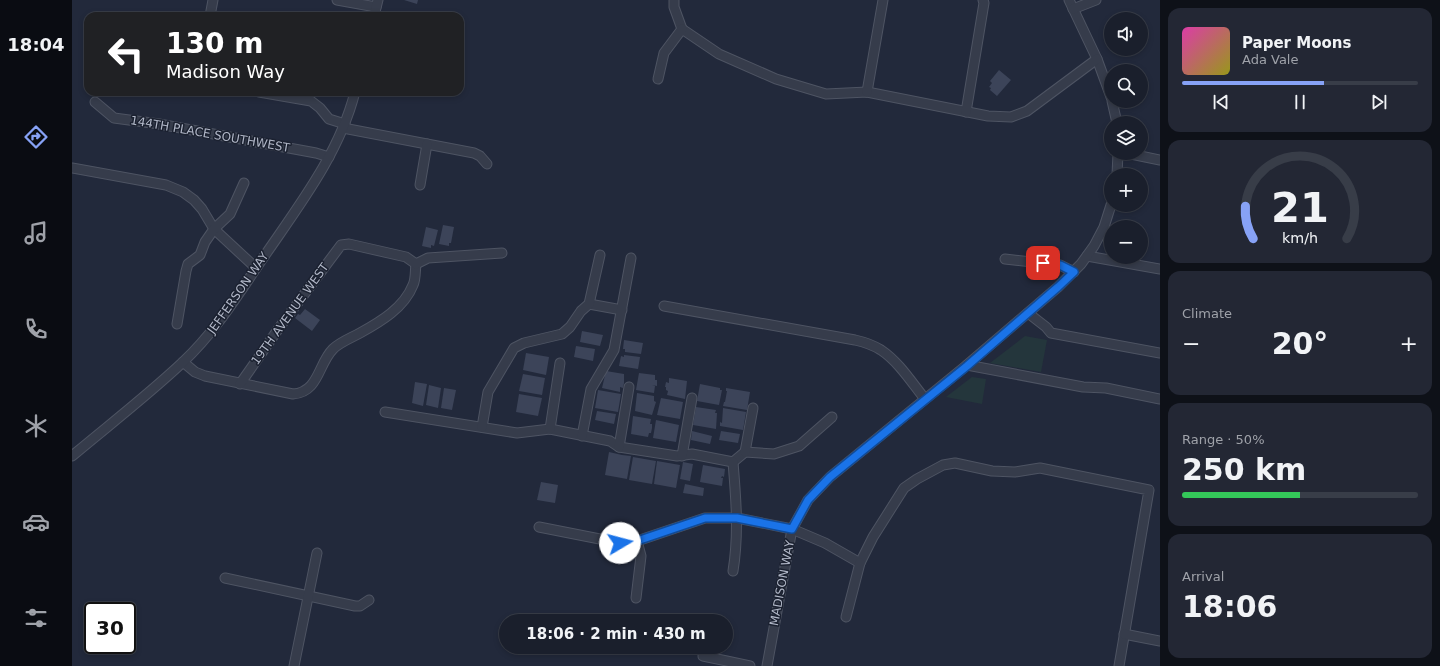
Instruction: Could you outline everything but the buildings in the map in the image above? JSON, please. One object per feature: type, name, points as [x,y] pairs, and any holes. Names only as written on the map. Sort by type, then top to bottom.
[{"type":"street","points":[[210,12],[212,0]]},
{"type":"street","points":[[337,0],[376,8]]},
{"type":"street","points":[[674,0],[674,6],[682,29],[718,54],[776,79],[826,94],[867,92],[988,116],[1012,117],[1027,111],[1097,59]]},
{"type":"street","points":[[867,92],[883,0]]},
{"type":"street","points":[[966,112],[984,3],[983,0]]},
{"type":"street","points":[[1069,0],[1097,59],[1104,78]]},
{"type":"street","points":[[1073,9],[1096,0]]},
{"type":"street","points":[[658,79],[664,53],[682,29]]},
{"type":"street","points":[[282,96],[311,101],[320,108],[329,119],[344,126],[427,144],[474,152],[487,164]]},
{"type":"street","name":"JEFFERSON WAY","points":[[72,456],[183,362],[214,329],[309,190],[329,157],[344,126],[354,96]]},
{"type":"street","name":"144TH PLACE SOUTHWEST","points":[[95,102],[114,118],[316,153],[329,157]]},
{"type":"street","points":[[420,185],[427,144]]},
{"type":"street","points":[[1148,158],[1160,160]]},
{"type":"street","points":[[72,168],[166,185],[183,192],[202,208],[214,230],[256,268]]},
{"type":"street","points":[[177,324],[188,264],[200,255],[205,242],[214,230],[230,214],[244,183]]},
{"type":"street","name":"MADISON WAY","points":[[767,666],[792,529],[808,500],[830,477],[967,366],[1074,272],[1087,256],[1104,227],[1109,212]]},
{"type":"street","name":"19TH AVENUE WEST","points":[[240,384],[278,328],[341,245],[349,244],[406,257],[416,264]]},
{"type":"street","points":[[183,362],[195,372],[205,376],[293,394],[301,393],[307,390],[313,383],[332,349],[390,314],[405,300],[414,284],[416,264],[428,258],[502,253]]},
{"type":"street","points":[[482,428],[488,392],[514,348],[524,343],[562,334],[570,327],[581,311],[589,304],[600,255]]},
{"type":"street","points":[[1087,256],[1160,270]]},
{"type":"street","points":[[582,436],[591,389],[614,350],[631,258]]},
{"type":"street","points":[[1005,259],[1060,265],[1074,272]]},
{"type":"street","points":[[589,304],[622,310]]},
{"type":"street","points":[[664,306],[869,344],[881,350],[894,360],[925,399]]},
{"type":"street","points":[[1028,313],[1052,333],[1160,353]]},
{"type":"street","points":[[550,429],[560,363]]},
{"type":"street","points":[[967,366],[1083,388],[1106,388],[1160,399]]},
{"type":"street","points":[[619,447],[629,387]]},
{"type":"street","points":[[682,456],[692,398]]},
{"type":"street","points":[[746,452],[753,408]]},
{"type":"street","points":[[386,412],[517,433],[550,429],[610,441],[619,447],[677,456],[692,454],[733,462],[746,452],[774,454],[799,446],[832,417]]},
{"type":"street","points":[[733,462],[737,518],[736,554],[733,571]]},
{"type":"street","points":[[846,617],[860,563],[873,536],[904,488],[917,479],[944,465],[955,463],[992,471],[1016,472],[1040,468],[1148,490],[1119,666]]},
{"type":"street","points":[[539,527],[620,543],[637,541],[705,518],[737,518],[792,529],[825,543],[860,563]]},
{"type":"street","points":[[636,598],[641,556],[637,541]]},
{"type":"street","points":[[294,666],[316,553]]},
{"type":"street","points":[[225,578],[355,606],[360,606],[369,600]]},
{"type":"street","points":[[1124,634],[1160,641]]},
{"type":"street","points":[[703,654],[703,656],[750,666]]},
{"type":"shaded area","points":[[1025,336],[1047,340],[1041,372],[990,363]]},
{"type":"shaded area","points":[[972,377],[986,379],[982,404],[946,397]]},
{"type":"route","points":[[620,543],[637,541],[705,518],[737,518],[792,529],[808,500],[830,477],[967,366],[1074,272],[1060,265],[1043,263]]}]
